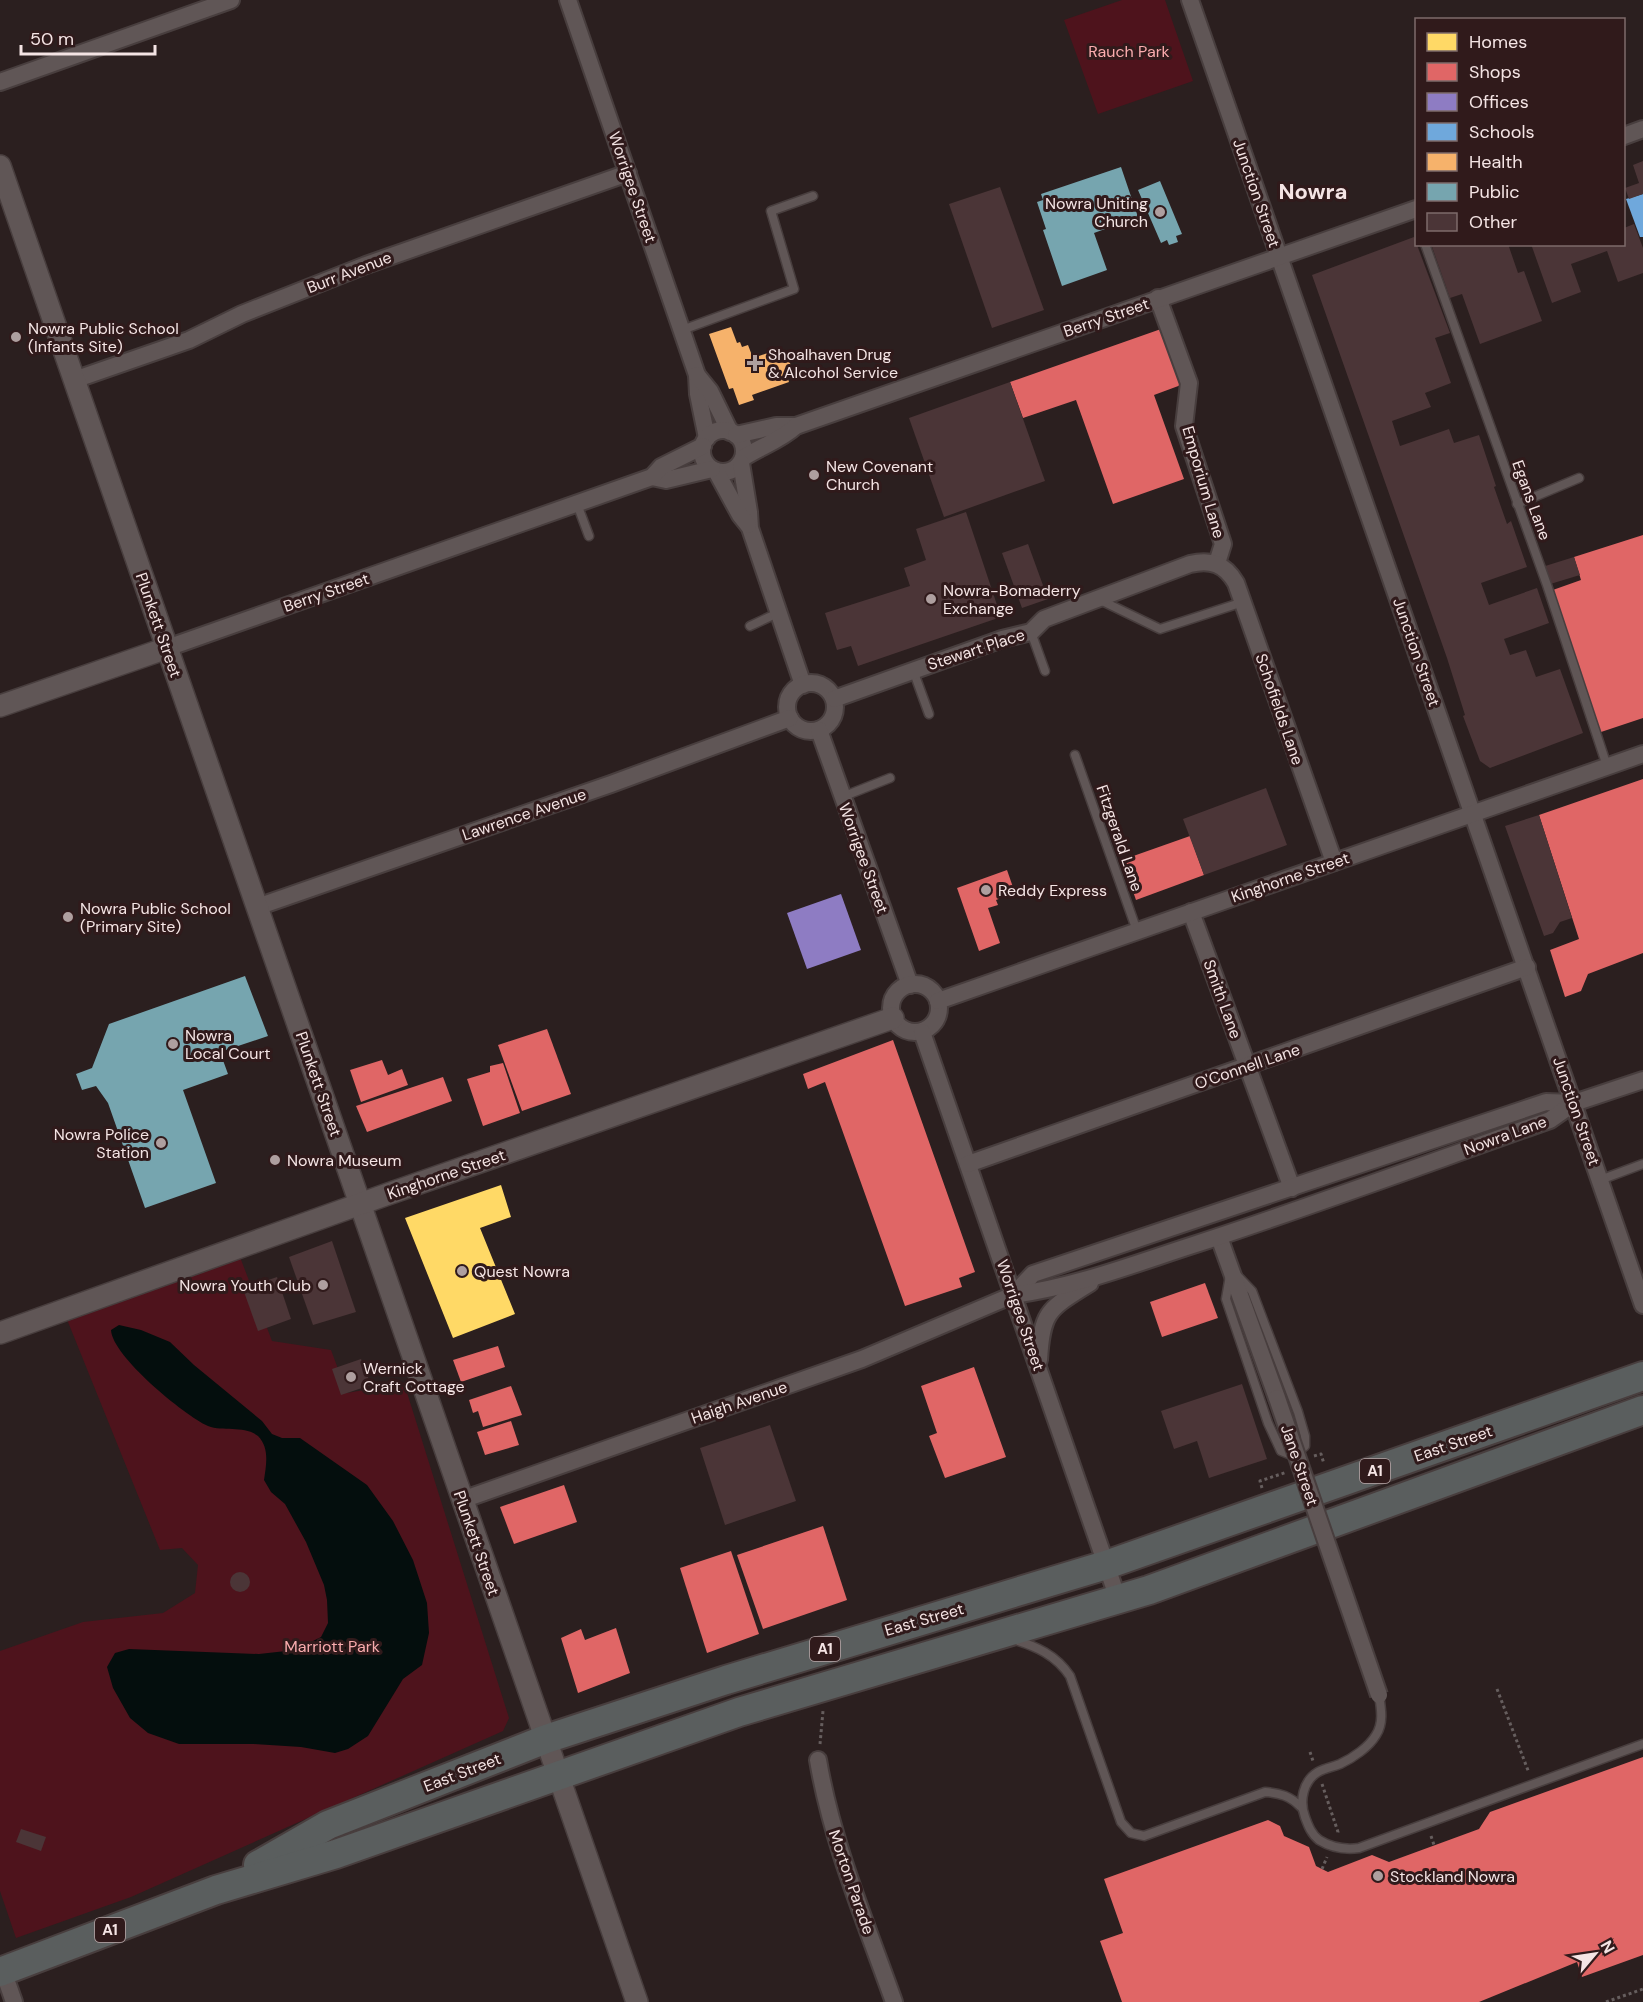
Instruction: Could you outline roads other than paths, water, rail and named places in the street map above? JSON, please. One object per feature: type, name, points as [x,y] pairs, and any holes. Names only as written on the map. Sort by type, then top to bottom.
[{"type":"highway","name":"East Street","points":[[216,1890],[328,1825],[546,1740],[726,1680],[1106,1565],[1643,1376]]},
{"type":"highway","name":"East Street","points":[[1,1968],[216,1890],[336,1854],[740,1712],[1118,1599],[1383,1506],[1643,1410]]},
{"type":"street","points":[[0,82],[231,0]]},
{"type":"street","name":"Worrigee Street","points":[[568,0],[697,375],[705,442]]},
{"type":"street","name":"Junction Street","points":[[1190,0],[1643,1305]]},
{"type":"street","points":[[1625,135],[1643,129]]},
{"type":"street","name":"Plunkett Street","points":[[0,166],[637,2002]]},
{"type":"street","name":"Burr Avenue","points":[[74,380],[189,340],[242,314],[366,265],[628,173]]},
{"type":"street","name":"Berry Street","points":[[733,434],[776,426],[796,426],[1279,256],[1415,213]]},
{"type":"street","name":"Emporium Lane","points":[[1158,298],[1189,383],[1185,426],[1223,544],[1217,563]]},
{"type":"street","name":"Worrigee Street","points":[[697,375],[710,391],[733,434]]},
{"type":"street","name":"Berry Street","points":[[742,460],[768,443],[787,435],[796,426]]},
{"type":"street","points":[[750,528],[742,442],[733,434],[720,431],[705,442],[704,459],[714,470],[750,528],[803,685]]},
{"type":"street","name":"Berry Street","points":[[0,706],[652,477],[661,467],[705,442]]},
{"type":"street","points":[[714,470],[730,471],[742,460]]},
{"type":"street","name":"Berry Street","points":[[652,477],[666,480],[714,470]]},
{"type":"street","name":"Stewart Place","points":[[834,699],[1002,639],[1031,632],[1044,619],[1190,564],[1203,561],[1217,563]]},
{"type":"street","name":"Schofields Lane","points":[[1217,563],[1233,578],[1243,602],[1334,862]]},
{"type":"street","points":[[818,684],[824,687],[834,699],[833,718],[830,723],[819,730],[799,728],[790,718],[788,703],[791,695],[803,685],[818,684]]},
{"type":"street","name":"Lawrence Avenue","points":[[257,907],[611,784],[790,718]]},
{"type":"street","name":"Worrigee Street","points":[[819,730],[910,985]]},
{"type":"street","name":"Kinghorne Street","points":[[938,1001],[1643,754]]},
{"type":"street","name":"Smith Lane","points":[[1191,912],[1292,1188]]},
{"type":"street","name":"O'Connell Lane","points":[[968,1164],[1527,967]]},
{"type":"street","points":[[910,985],[924,986],[938,1001],[939,1014],[936,1020],[922,1032],[915,1033],[902,1029],[891,1012],[898,992],[910,985]]},
{"type":"street","name":"Kinghorne Street","points":[[0,1333],[893,1018]]},
{"type":"street","name":"Worrigee Street","points":[[922,1032],[1118,1599]]},
{"type":"street","points":[[1574,1103],[1643,1080]]},
{"type":"street","name":"Nowra Lane","points":[[1014,1296],[1033,1274],[1546,1102],[1574,1103]]},
{"type":"street","name":"Nowra Lane","points":[[1014,1296],[1040,1292],[1219,1237],[1550,1120],[1574,1103]]},
{"type":"street","name":"Nowra Lane","points":[[1219,1237],[1255,1200]]},
{"type":"street","name":"Nowra Lane","points":[[1162,1230],[1219,1237]]},
{"type":"street","name":"Jane Street","points":[[1219,1237],[1379,1695]]},
{"type":"street","name":"Nowra Lane","points":[[1038,1367],[1044,1322],[1052,1310],[1106,1273]]},
{"type":"street","name":"Haigh Avenue","points":[[462,1500],[862,1359],[1014,1296]]},
{"type":"street","name":"Morton Parade","points":[[818,1760],[836,1839],[894,2002]]},
{"type":"street","points":[[1,1968],[14,2002]]},
{"type":"lane","points":[[682,330],[794,289],[771,211],[813,196]]},
{"type":"lane","name":"Egans Lane","points":[[1426,246],[1547,585],[1607,766]]},
{"type":"lane","points":[[1517,504],[1579,478]]},
{"type":"lane","points":[[577,504],[589,536]]},
{"type":"lane","points":[[1097,598],[1160,629],[1243,602]]},
{"type":"lane","points":[[750,626],[780,612]]},
{"type":"lane","points":[[1031,632],[1045,671]]},
{"type":"lane","points":[[913,670],[929,714]]},
{"type":"lane","name":"Fitzgerald Lane","points":[[1075,755],[1137,931]]},
{"type":"lane","points":[[842,797],[890,778]]},
{"type":"lane","points":[[1600,1180],[1643,1164]]},
{"type":"lane","points":[[1231,1269],[1252,1291],[1298,1412],[1306,1441],[1301,1451],[1296,1454],[1291,1455],[1281,1451],[1268,1423],[1226,1299],[1231,1269]]},
{"type":"lane","points":[[1000,1635],[1043,1650],[1063,1666],[1070,1676],[1121,1822],[1131,1833],[1144,1836],[1265,1792],[1280,1793],[1289,1797],[1301,1807],[1314,1835],[1332,1846],[1359,1848],[1643,1744]]},
{"type":"lane","points":[[1301,1807],[1304,1788],[1317,1772],[1342,1763],[1372,1742],[1378,1734],[1381,1724],[1379,1695]]},
{"type":"place","name":"Nowra Uniting Church","points":[[1160,212]]},
{"type":"place","name":"Nowra Public School (Infants Site)","points":[[16,337]]},
{"type":"place","name":"Shoalhaven Drug & Alcohol Service","points":[[755,363]]},
{"type":"place","name":"New Covenant Church","points":[[814,475]]},
{"type":"place","name":"Nowra-Bomaderry Exchange","points":[[931,599]]},
{"type":"place","name":"Reddy Express","points":[[986,890]]},
{"type":"place","name":"Nowra Public School (Primary Site)","points":[[68,917]]},
{"type":"place","name":"Nowra Local Court","points":[[173,1044]]},
{"type":"place","name":"Nowra Police Station","points":[[161,1143]]},
{"type":"place","name":"Nowra Museum","points":[[275,1160]]},
{"type":"place","name":"Quest Nowra","points":[[462,1271]]},
{"type":"place","name":"Nowra Youth Club","points":[[323,1285]]},
{"type":"place","name":"Wernick Craft Cottage","points":[[351,1377]]},
{"type":"place","name":"Stockland Nowra","points":[[1378,1876]]},
{"type":"district","name":"Nowra","points":[[1313,191]]},
{"type":"park label","name":"Rauch Park","points":[[1129,51]]},
{"type":"park label","name":"Marriott Park","points":[[332,1646]]}]
